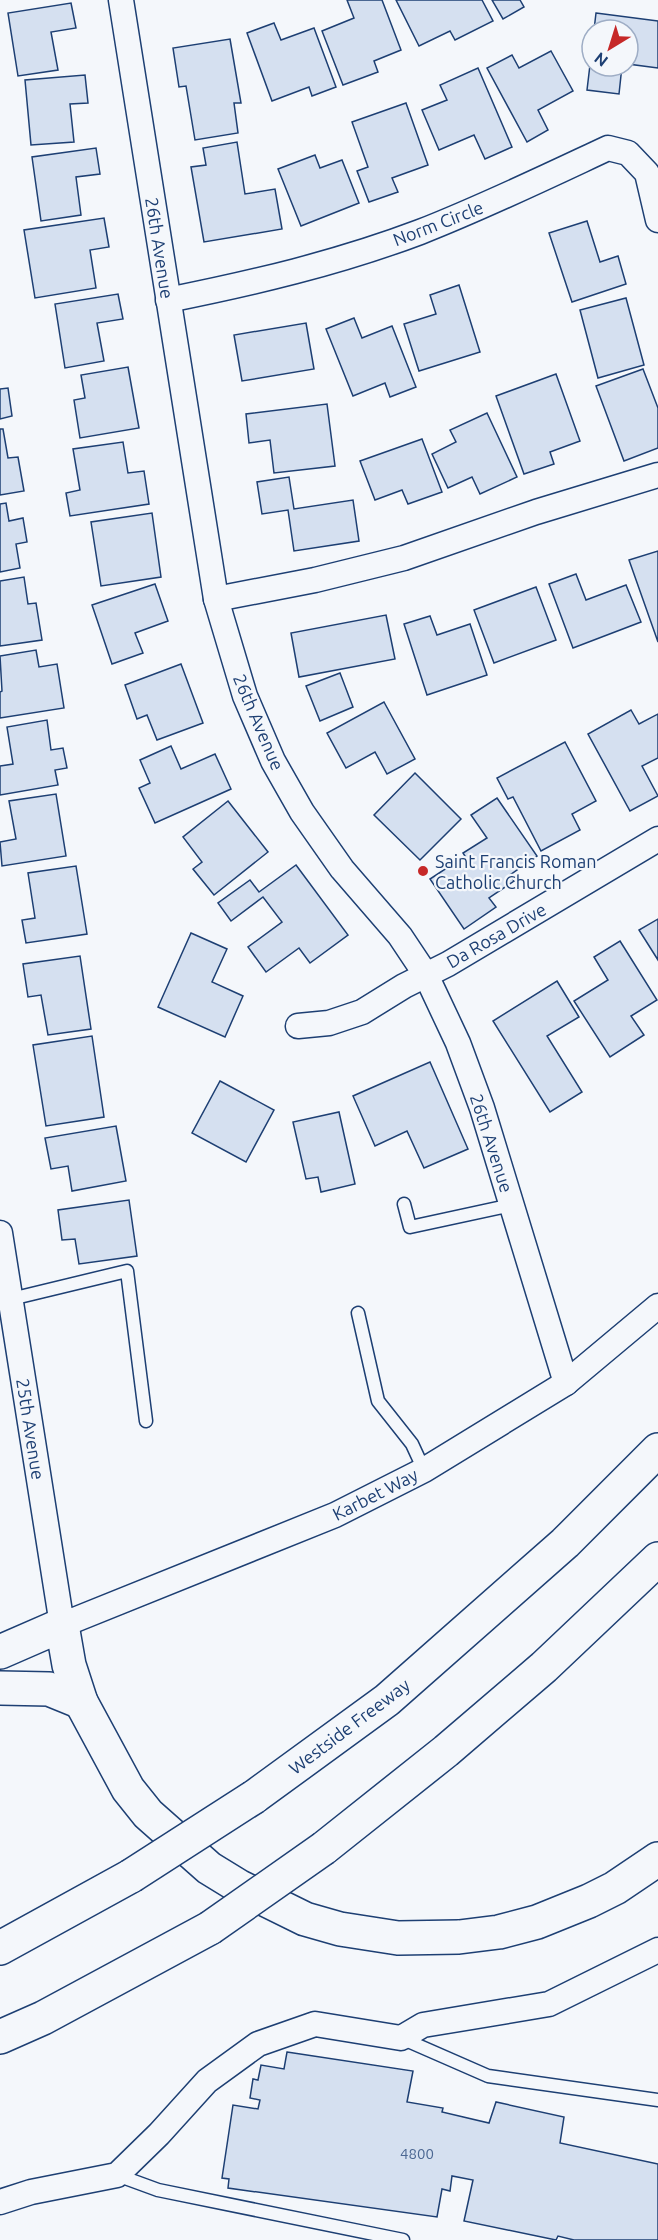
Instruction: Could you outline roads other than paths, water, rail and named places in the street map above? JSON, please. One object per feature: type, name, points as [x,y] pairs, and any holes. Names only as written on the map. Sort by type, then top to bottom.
[{"type":"main road","name":"Westside Freeway","points":[[0,1948],[131,1876],[254,1797],[387,1700],[565,1543],[658,1450]]},
{"type":"main road","points":[[0,2037],[43,2018],[210,1928],[324,1848],[446,1751],[526,1682],[658,1559]]},
{"type":"main road","points":[[0,1652],[62,1625],[69,1665],[81,1702],[128,1788],[148,1814],[209,1868],[240,1887],[305,1918],[340,1929],[398,1938],[428,1939],[499,1932],[537,1922],[590,1901],[658,1859]]},
{"type":"main road","points":[[0,1688],[48,1689],[81,1702]]},
{"type":"street","name":"26th Avenue","points":[[121,0],[216,599],[245,696],[273,761],[302,812],[342,870],[400,936],[426,975],[458,1043],[482,1108],[566,1383]]},
{"type":"street","name":"Norm Circle","points":[[168,300],[244,284],[333,261],[409,236],[504,196],[608,148],[627,153],[647,173],[658,220]]},
{"type":"street","points":[[216,599],[315,580],[404,558],[536,512],[658,475]]},
{"type":"street","name":"Da Rosa Drive","points":[[298,1026],[329,1023],[362,1012],[458,958],[658,839]]},
{"type":"street","name":"25th Avenue","points":[[0,1233],[62,1625]]},
{"type":"street","name":"Karbet Way","points":[[62,1625],[335,1515],[424,1470],[566,1383],[658,1306]]},
{"type":"street","points":[[0,2202],[31,2192],[117,2175],[159,2134],[207,2081],[258,2043],[315,2024],[401,2038],[423,2025],[549,2004],[658,1950]]},
{"type":"lane","points":[[404,1203],[410,1227],[512,1205]]},
{"type":"lane","points":[[11,1299],[127,1271],[146,1421]]},
{"type":"lane","points":[[358,1313],[378,1401],[412,1444],[424,1470]]},
{"type":"lane","points":[[401,2038],[488,2076],[658,2100]]},
{"type":"lane","points":[[117,2175],[158,2190],[403,2240]]},
{"type":"place","name":"Saint Francis Roman Catholic Church","points":[[423,871]]}]
